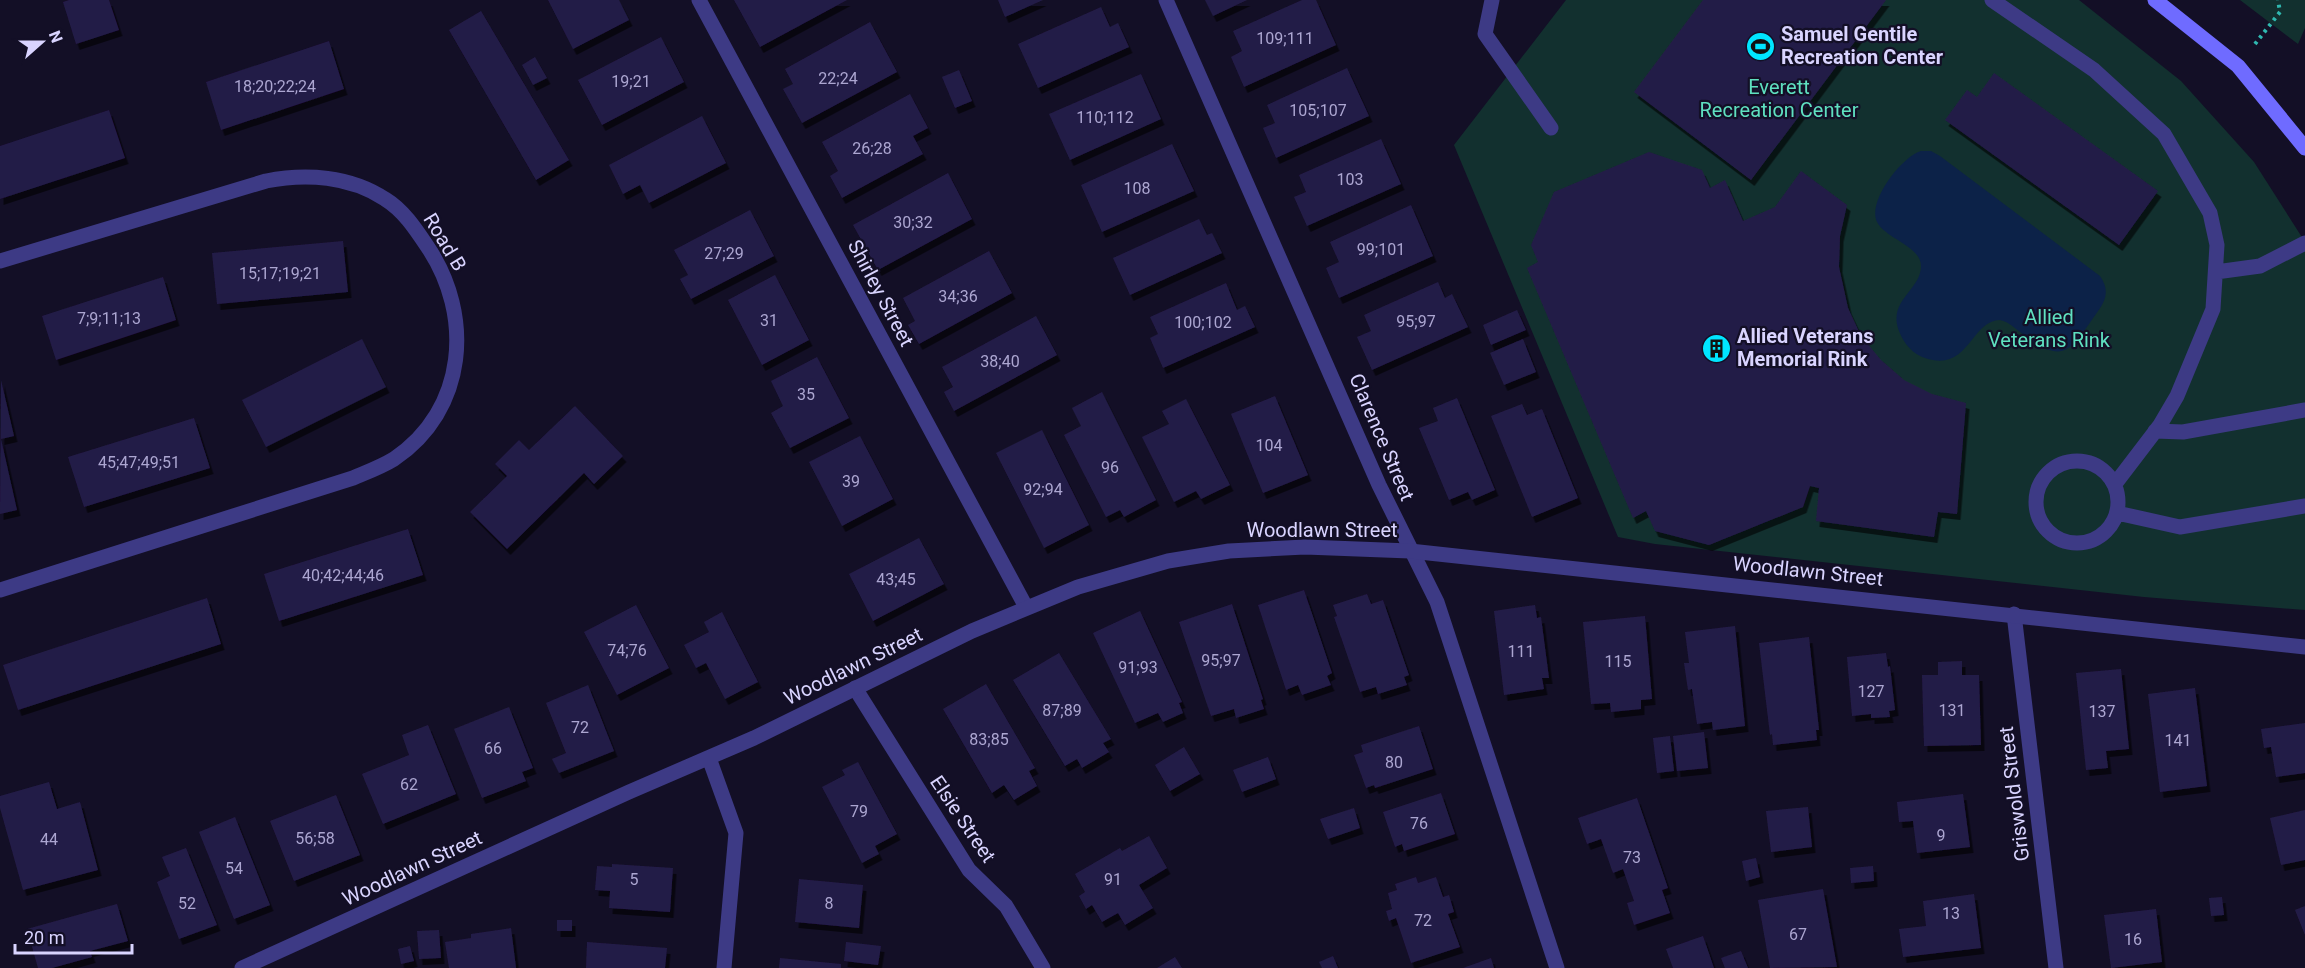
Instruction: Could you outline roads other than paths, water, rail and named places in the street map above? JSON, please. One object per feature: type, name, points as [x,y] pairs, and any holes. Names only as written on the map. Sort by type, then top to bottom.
[{"type":"main road","points":[[2155,0],[2238,66],[2305,148]]},
{"type":"street","name":"Shirley Street","points":[[699,0],[1026,607]]},
{"type":"street","name":"Clarence Street","points":[[1166,0],[1410,551],[1439,609],[1557,968]]},
{"type":"street","points":[[1492,0],[1485,34],[1551,128]]},
{"type":"street","points":[[1992,0],[2094,70],[2164,134],[2210,213],[2217,244],[2213,309],[2177,396],[2155,431],[2115,484]]},
{"type":"street","name":"Road B","points":[[0,261],[266,180],[286,177],[329,178],[349,183],[384,198],[404,215],[437,261],[455,308],[458,333],[457,358],[442,403],[426,430],[393,459],[353,478],[0,590]]},
{"type":"street","points":[[2216,272],[2259,266],[2305,243]]},
{"type":"street","points":[[2155,431],[2183,432],[2305,410]]},
{"type":"street","points":[[2081,459],[2095,463],[2115,484],[2119,498],[2117,513],[2111,526],[2101,536],[2087,542],[2073,543],[2059,540],[2039,519],[2035,505],[2036,490],[2043,477],[2053,467],[2066,461],[2081,459]]},
{"type":"street","points":[[2117,513],[2180,527],[2305,506]]},
{"type":"street","name":"Woodlawn Street","points":[[248,967],[618,797],[710,758],[1026,607],[1127,572],[1207,554],[1305,547],[1410,551],[2305,647]]},
{"type":"street","name":"Griswold Street","points":[[2014,614],[2056,968]]},
{"type":"street","name":"Elsie Street","points":[[855,688],[969,870],[1006,906],[1043,968]]},
{"type":"street","points":[[710,758],[736,834],[724,968]]},
{"type":"water","points":[[1921,151],[1931,151],[1940,156],[2100,276],[2106,295],[2099,309],[2073,345],[2066,350],[2049,350],[2000,320],[1982,328],[1960,353],[1951,359],[1940,361],[1925,358],[1906,344],[1898,328],[1897,317],[1899,307],[1915,284],[1921,266],[1915,253],[1881,228],[1875,213],[1881,192],[1888,181],[1904,162]]},
{"type":"place","name":"Samuel Gentile Recreation Center","points":[[1760,46]]},
{"type":"place","name":"Allied Veterans Memorial Rink","points":[[1716,348]]},
{"type":"park label","name":"Everett Recreation Center","points":[[1779,98]]},
{"type":"park label","name":"Allied Veterans Rink","points":[[2049,328]]}]
